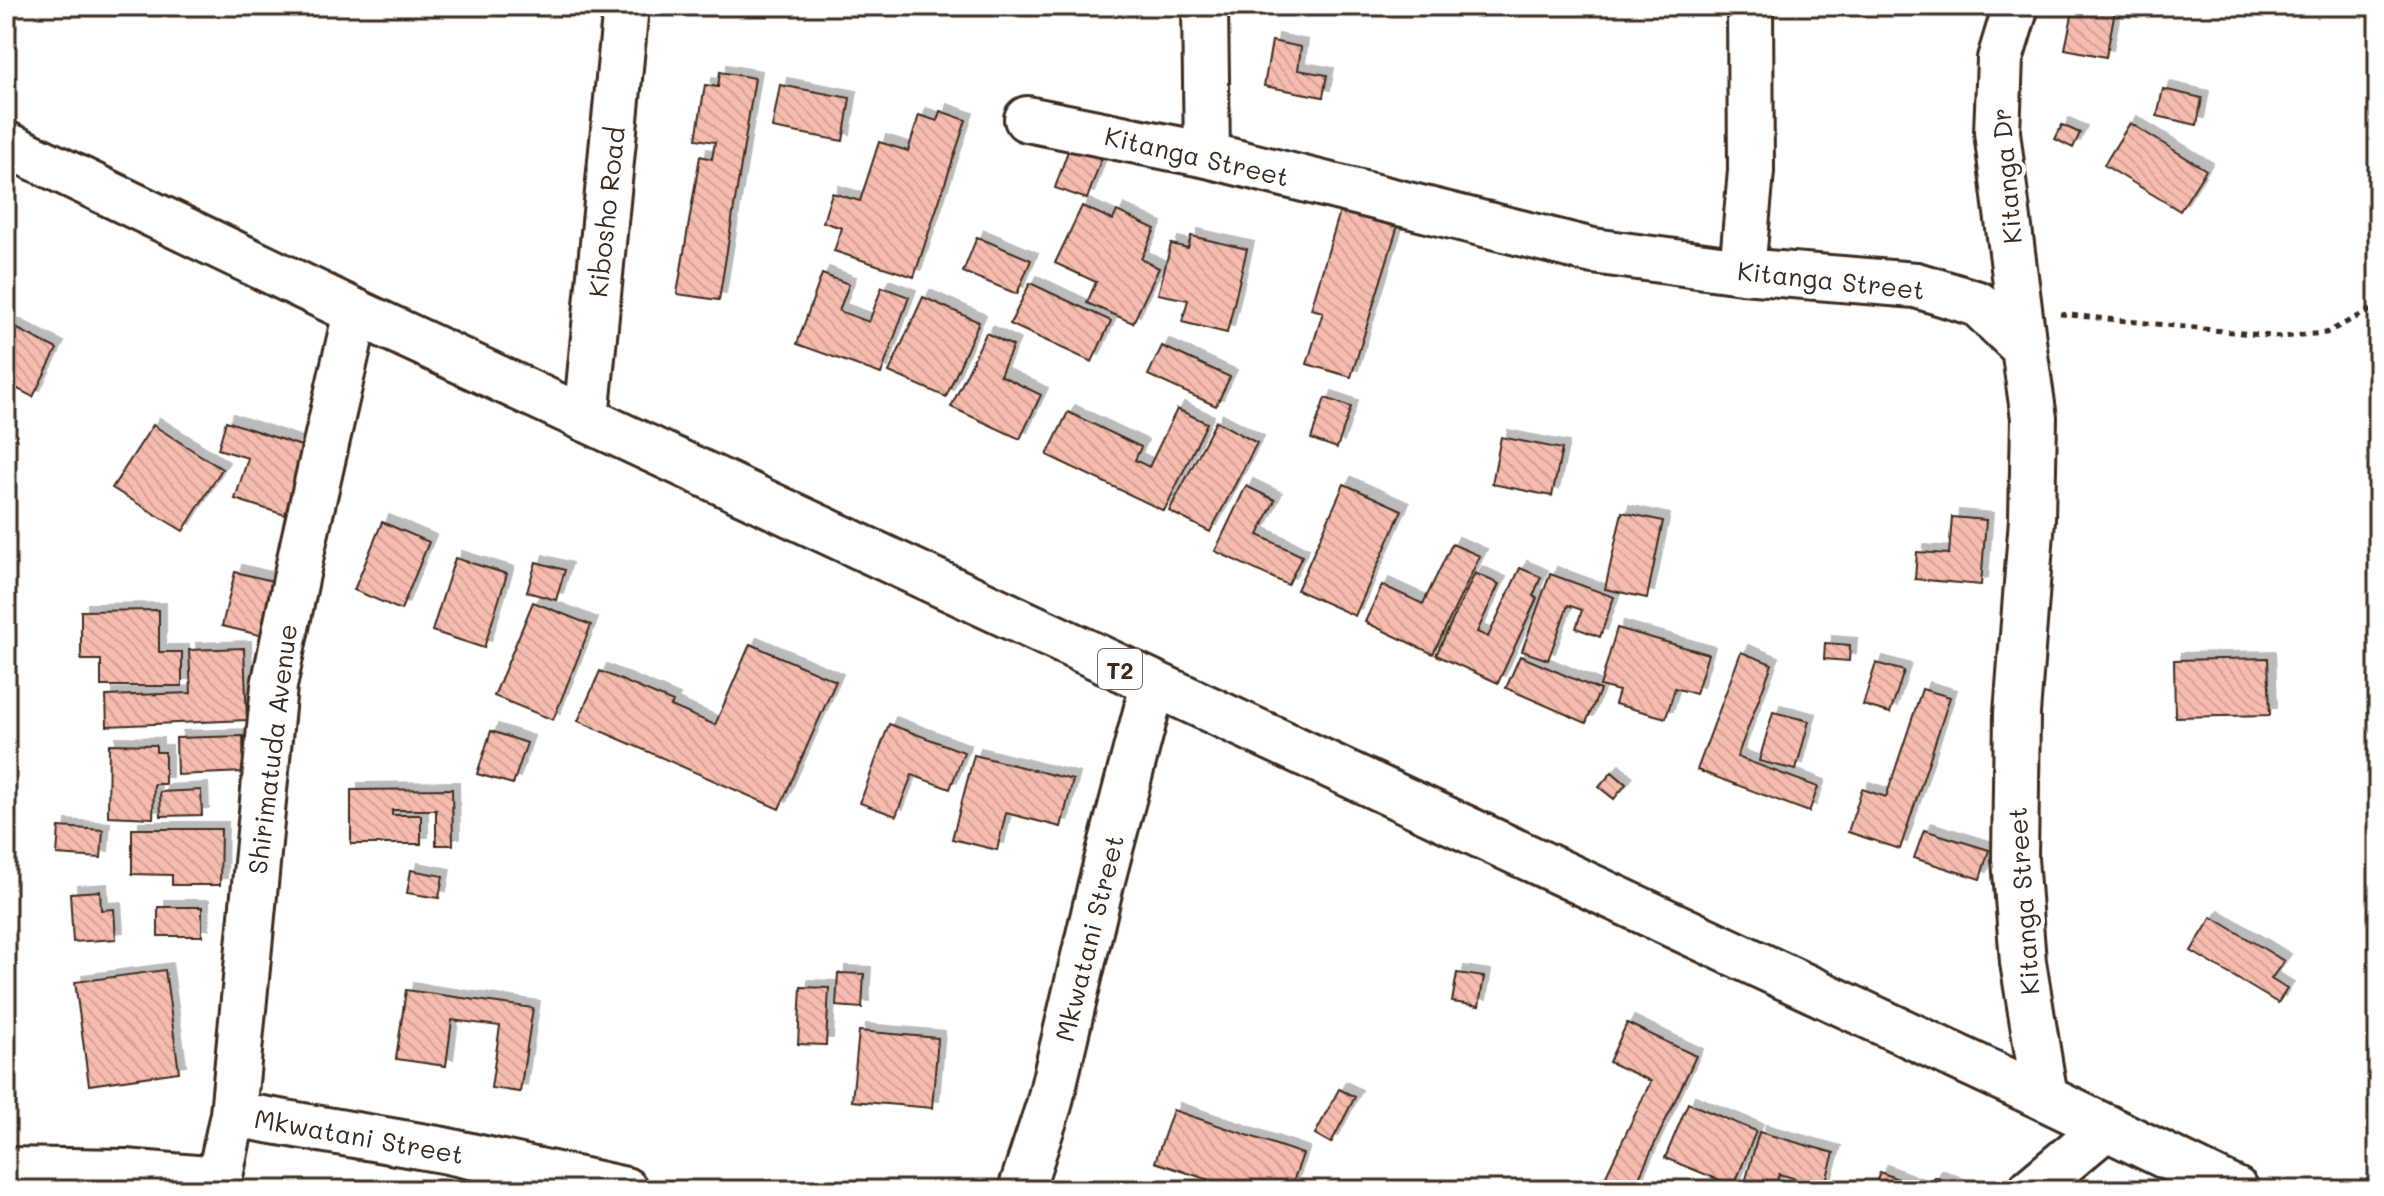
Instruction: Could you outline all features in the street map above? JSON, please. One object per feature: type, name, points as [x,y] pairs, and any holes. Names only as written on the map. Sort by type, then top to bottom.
[{"type":"main road","name":"Kibosho Road","points":[[586,419],[626,6]]},
{"type":"main road","points":[[1205,6],[1207,155]]},
{"type":"main road","points":[[1742,271],[1751,171],[1750,6]]},
{"type":"main road","name":"Kitanga Dr","points":[[2016,6],[2000,59],[1997,132],[2022,329]]},
{"type":"main road","name":"Kitanga Street","points":[[1027,119],[1207,155],[1593,251],[1742,271],[1916,285],[1978,304],[2022,329],[2034,432],[2032,519],[2017,713],[2015,859],[2023,962],[2045,1098]]},
{"type":"main road","name":"T2","points":[[6,144],[356,312],[2045,1098],[2236,1190]]},
{"type":"main road","name":"Shirimatuda Avenue","points":[[218,1185],[233,1114],[274,686],[356,312]]},
{"type":"main road","name":"Mkwatani Street","points":[[1021,1190],[1049,1105],[1101,884],[1153,685]]},
{"type":"main road","name":"Mkwatani Street","points":[[233,1114],[443,1150],[625,1190]]},
{"type":"main road","points":[[2031,1190],[2106,1127]]},
{"type":"main road","points":[[6,1170],[125,1172],[218,1185]]},
{"type":"path","points":[[2022,329],[2280,337],[2326,333],[2378,306]]},
{"type":"building","points":[[2074,6],[2116,6],[2106,57],[2065,49]]},
{"type":"building","points":[[1272,41],[1301,47],[1298,70],[1327,75],[1323,97],[1264,86]]},
{"type":"building","points":[[720,72],[755,78],[719,300],[677,294],[700,156],[712,159],[715,142],[696,139],[705,85],[718,87]]},
{"type":"building","points":[[780,85],[850,98],[843,141],[772,128]]},
{"type":"building","points":[[2163,89],[2202,98],[2197,125],[2157,116]]},
{"type":"building","points":[[940,111],[966,120],[914,277],[834,251],[842,228],[823,222],[832,193],[860,201],[879,142],[908,151],[919,115],[937,121]]},
{"type":"building","points":[[2130,123],[2206,170],[2180,211],[2104,165]]},
{"type":"building","points":[[2062,125],[2080,133],[2073,148],[2055,139]]},
{"type":"building","points":[[1070,145],[1102,157],[1087,199],[1055,188]]},
{"type":"building","points":[[1343,201],[1400,219],[1351,377],[1307,364],[1323,312],[1311,309]]},
{"type":"building","points":[[1082,206],[1113,220],[1117,211],[1155,229],[1141,259],[1159,268],[1133,323],[1087,303],[1096,282],[1055,263]]},
{"type":"building","points":[[1191,236],[1247,249],[1227,333],[1182,322],[1188,300],[1158,294],[1171,244],[1188,248]]},
{"type":"building","points":[[977,237],[1031,260],[1017,294],[963,272]]},
{"type":"building","points":[[822,274],[849,284],[839,311],[869,322],[882,287],[909,297],[881,374],[797,344]]},
{"type":"building","points":[[1030,283],[1111,321],[1092,362],[1010,324]]},
{"type":"building","points":[[923,297],[979,322],[946,397],[889,372]]},
{"type":"building","points":[[6,323],[57,349],[33,397],[6,383]]},
{"type":"building","points":[[986,333],[1013,346],[1000,375],[1041,395],[1020,439],[951,407]]},
{"type":"building","points":[[1162,346],[1230,377],[1216,406],[1148,375]]},
{"type":"building","points":[[1325,398],[1351,407],[1337,448],[1311,439]]},
{"type":"building","points":[[1177,409],[1207,423],[1164,511],[1047,455],[1068,412],[1141,447],[1135,460],[1149,467]]},
{"type":"building","points":[[226,421],[310,449],[288,516],[235,499],[248,458],[218,449]]},
{"type":"building","points":[[1216,421],[1257,443],[1210,532],[1169,511]]},
{"type":"building","points":[[153,425],[222,469],[183,531],[112,488]]},
{"type":"building","points":[[1501,437],[1562,449],[1552,496],[1492,484]]},
{"type":"building","points":[[1344,484],[1402,510],[1355,616],[1297,590]]},
{"type":"building","points":[[1246,486],[1275,500],[1258,535],[1302,556],[1288,585],[1215,551]]},
{"type":"building","points":[[1622,512],[1663,521],[1647,598],[1605,589]]},
{"type":"building","points":[[1952,517],[1986,520],[1981,585],[1915,579],[1917,552],[1949,554]]},
{"type":"building","points":[[382,522],[429,542],[401,610],[354,590]]},
{"type":"building","points":[[1452,544],[1480,556],[1433,654],[1365,622],[1382,585],[1423,604]]},
{"type":"building","points":[[455,558],[507,574],[484,648],[432,631]]},
{"type":"building","points":[[536,562],[565,570],[556,600],[527,592]]},
{"type":"building","points":[[1520,568],[1541,577],[1533,596],[1537,598],[1498,683],[1436,655],[1475,573],[1499,584],[1477,632],[1488,637]]},
{"type":"building","points":[[235,572],[277,582],[264,636],[222,626]]},
{"type":"building","points":[[1550,574],[1614,597],[1600,637],[1576,628],[1582,610],[1568,605],[1548,660],[1522,651]]},
{"type":"building","points":[[533,602],[591,625],[553,720],[494,696]]},
{"type":"building","points":[[159,610],[159,652],[182,652],[182,686],[101,686],[101,660],[81,660],[81,611]]},
{"type":"building","points":[[1617,628],[1708,654],[1696,694],[1675,688],[1666,718],[1615,704],[1619,691],[1600,686]]},
{"type":"building","points":[[1825,643],[1850,645],[1849,661],[1824,659]]},
{"type":"building","points":[[750,644],[836,681],[779,809],[578,721],[600,671],[673,702],[671,706],[715,725]]},
{"type":"building","points":[[244,648],[247,720],[107,726],[106,696],[191,693],[189,650]]},
{"type":"building","points":[[1741,652],[1772,664],[1737,757],[1818,787],[1809,812],[1697,770]]},
{"type":"building","points":[[1520,656],[1600,690],[1586,723],[1506,688]]},
{"type":"building","points":[[2268,658],[2270,715],[2175,717],[2174,660]]},
{"type":"building","points":[[1876,663],[1904,671],[1890,713],[1863,705]]},
{"type":"building","points":[[1922,689],[1950,697],[1900,849],[1848,832],[1862,789],[1886,797]]},
{"type":"building","points":[[1773,712],[1809,721],[1796,770],[1759,761]]},
{"type":"building","points":[[889,724],[964,752],[950,789],[912,775],[896,816],[860,803]]},
{"type":"building","points":[[491,731],[527,743],[513,784],[477,774]]},
{"type":"building","points":[[243,736],[244,772],[177,775],[176,738]]},
{"type":"building","points":[[109,744],[156,745],[156,752],[165,752],[165,784],[154,784],[153,818],[108,816]]},
{"type":"building","points":[[974,755],[1073,780],[1061,827],[1006,813],[997,850],[952,839]]},
{"type":"building","points":[[1612,772],[1626,784],[1614,799],[1599,787]]},
{"type":"building","points":[[452,789],[453,845],[436,845],[436,810],[392,810],[392,815],[421,815],[421,844],[351,844],[351,790]]},
{"type":"building","points":[[201,790],[202,815],[161,816],[160,792]]},
{"type":"building","points":[[59,827],[103,830],[101,858],[57,855]]},
{"type":"building","points":[[132,829],[221,829],[220,885],[172,885],[172,875],[132,874]]},
{"type":"building","points":[[1924,830],[1989,850],[1980,879],[1914,858]]},
{"type":"building","points":[[411,870],[443,876],[439,898],[407,893]]},
{"type":"building","points":[[100,891],[101,910],[114,909],[116,939],[73,942],[70,893]]},
{"type":"building","points":[[158,907],[202,907],[202,936],[158,936]]},
{"type":"building","points":[[2212,917],[2284,961],[2271,979],[2287,989],[2278,1003],[2191,951]]},
{"type":"building","points":[[165,970],[179,1072],[89,1085],[75,982]]},
{"type":"building","points":[[838,973],[864,974],[862,1008],[836,1006]]},
{"type":"building","points":[[1457,973],[1484,977],[1479,1006],[1452,1002]]},
{"type":"building","points":[[801,987],[829,988],[826,1045],[798,1044]]},
{"type":"building","points":[[406,990],[533,1008],[520,1092],[491,1088],[500,1026],[452,1020],[446,1066],[396,1059]]},
{"type":"building","points":[[1627,1023],[1696,1056],[1633,1190],[1599,1190],[1651,1081],[1609,1062]]},
{"type":"building","points":[[859,1031],[938,1038],[932,1108],[852,1101]]},
{"type":"building","points":[[1339,1089],[1355,1097],[1331,1143],[1315,1134]]},
{"type":"building","points":[[1688,1103],[1756,1131],[1734,1186],[1665,1158]]},
{"type":"building","points":[[1173,1110],[1303,1154],[1290,1190],[1206,1190],[1209,1180],[1155,1162]]},
{"type":"building","points":[[1759,1132],[1834,1153],[1824,1187],[1779,1174],[1774,1190],[1743,1190]]},
{"type":"building","points":[[1880,1172],[1926,1190],[1873,1190]]},
{"type":"building","points":[[1935,1177],[1960,1187],[1959,1190],[1929,1190]]}]
